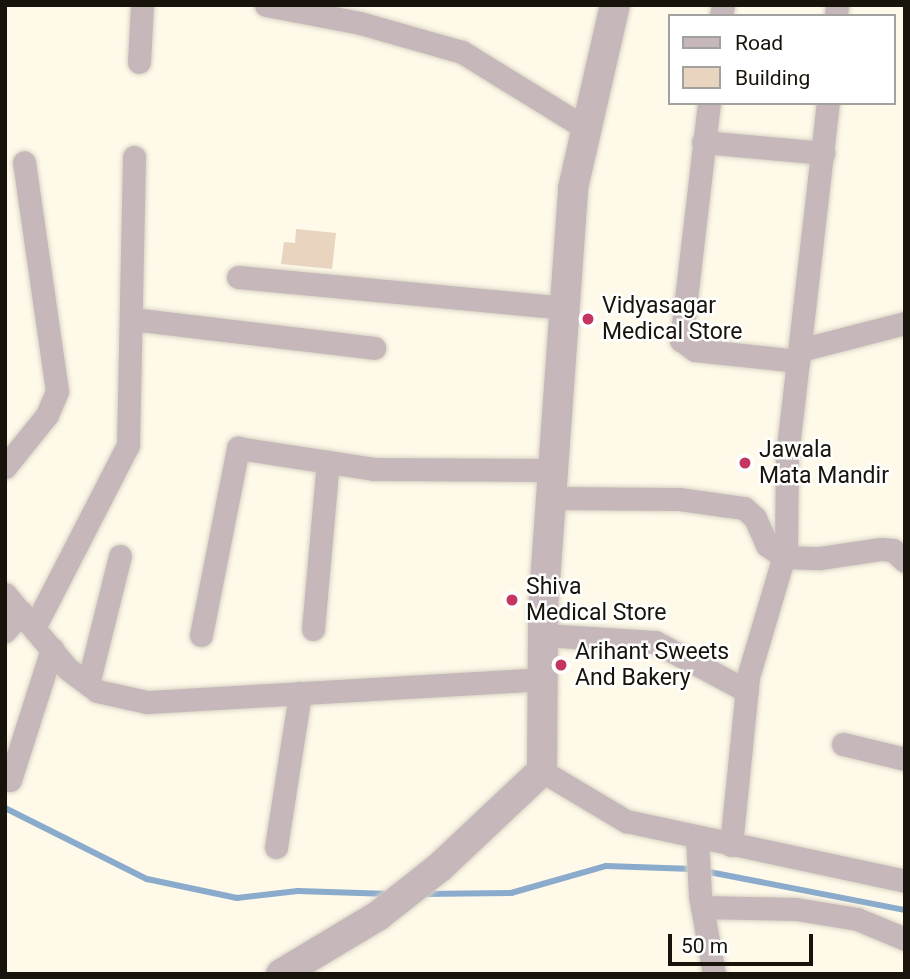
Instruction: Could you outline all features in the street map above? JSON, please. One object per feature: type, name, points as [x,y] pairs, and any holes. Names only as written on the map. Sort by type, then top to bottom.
[{"type":"street","points":[[139,62],[142,5]]},
{"type":"street","points":[[266,5],[355,14],[462,52],[589,130]]},
{"type":"street","points":[[281,974],[379,915],[440,867],[541,771],[542,635],[573,188],[589,130],[615,5]]},
{"type":"street","points":[[709,105],[681,340],[695,350],[799,356],[905,323]]},
{"type":"street","points":[[731,845],[747,691],[784,557],[786,456],[828,105]]},
{"type":"street","points":[[703,142],[824,153]]},
{"type":"street","points":[[5,631],[27,620],[128,445],[134,157]]},
{"type":"street","points":[[5,467],[47,415],[57,391],[24,162]]},
{"type":"street","points":[[238,277],[564,308]]},
{"type":"street","points":[[132,319],[374,348]]},
{"type":"street","points":[[201,635],[238,448],[373,469],[552,484],[744,508],[755,517],[767,545],[784,557],[820,558],[881,549],[893,550],[905,561]]},
{"type":"street","points":[[313,629],[328,462]]},
{"type":"street","points":[[88,684],[120,556]]},
{"type":"street","points":[[5,594],[52,649],[97,691],[147,702],[542,679]]},
{"type":"street","points":[[542,635],[655,642],[747,691]]},
{"type":"street","points":[[10,780],[52,649]]},
{"type":"street","points":[[276,847],[300,693]]},
{"type":"street","points":[[843,744],[905,759]]},
{"type":"street","points":[[541,771],[626,821],[905,881]]},
{"type":"street","points":[[697,837],[701,901],[714,974]]},
{"type":"street","points":[[701,901],[796,909],[857,919],[905,939]]},
{"type":"building","points":[[296,229],[336,233],[332,269],[281,264],[284,242],[295,243]]},
{"type":"waterway","points":[[5,808],[147,879],[237,898],[298,891],[390,894]]},
{"type":"waterway","points":[[421,894],[511,893],[606,866],[693,869]]},
{"type":"waterway","points":[[704,871],[905,910]]},
{"type":"place","name":"Vidyasagar Medical Store","points":[[588,319]]},
{"type":"place","name":"Jawala Mata Mandir","points":[[745,463]]},
{"type":"place","name":"Shiva Medical Store","points":[[512,600]]},
{"type":"place","name":"Arihant Sweets And Bakery","points":[[561,665]]}]
